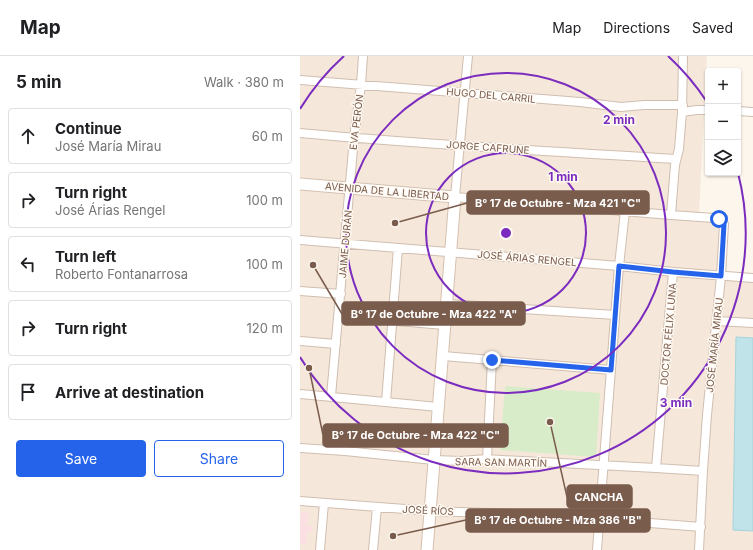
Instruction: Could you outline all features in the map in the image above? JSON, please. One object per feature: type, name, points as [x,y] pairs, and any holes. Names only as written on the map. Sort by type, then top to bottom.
[{"type":"street","name":"EVA PERÓN","points":[[350,188],[363,56]]},
{"type":"street","points":[[427,550],[450,252],[468,56]]},
{"type":"street","points":[[671,215],[676,159],[679,149],[682,108],[683,56]]},
{"type":"street","name":"HUGO DEL CARRIL","points":[[300,80],[580,102],[621,107],[636,105],[705,110]]},
{"type":"street","points":[[741,111],[753,112]]},
{"type":"street","name":"JORGE CAFRUNE","points":[[300,133],[459,146],[676,159]]},
{"type":"street","name":"AVENIDA DE LA LIBERTAD","points":[[300,184],[714,218]]},
{"type":"street","name":"JAIME DURÁN","points":[[331,396],[350,188]]},
{"type":"street","points":[[597,550],[619,266],[625,211]]},
{"type":"street","name":"JOSÉ MARÍA MIRAU","points":[[699,550],[707,415],[717,321],[724,224],[719,219],[714,218]]},
{"type":"street","name":"JOSÉ ÁRIAS RENGEL","points":[[300,240],[753,278]]},
{"type":"street","points":[[386,402],[398,248]]},
{"type":"street","name":"DOCTOR FÉLIX LUNA","points":[[656,468],[673,272]]},
{"type":"street","points":[[300,291],[340,294]]},
{"type":"street","points":[[447,304],[615,315]]},
{"type":"street","points":[[717,321],[753,323]]},
{"type":"street","points":[[300,341],[336,344]]},
{"type":"street","points":[[443,356],[611,370]]},
{"type":"street","points":[[487,459],[492,360]]},
{"type":"street","points":[[300,394],[438,407]]},
{"type":"street","name":"SARA SAN MARTÍN","points":[[300,448],[434,460],[460,461],[487,459],[703,471]]},
{"type":"street","name":"JOSÉ RÍOS","points":[[300,501],[430,511],[599,518],[701,527]]},
{"type":"street","points":[[320,550],[324,503]]},
{"type":"street","points":[[373,550],[377,507]]},
{"type":"lane","points":[[338,318],[445,327]]},
{"type":"shaded area","points":[[300,56],[707,56],[706,68],[705,68],[699,214],[728,215],[721,276],[753,280],[753,550],[300,550]]},
{"type":"shaded area","points":[[301,512],[308,513],[307,525],[312,526],[312,531],[307,531],[306,545],[300,544]]},
{"type":"green space","points":[[505,386],[600,393],[596,457],[500,450]]},
{"type":"water","points":[[736,337],[753,338],[753,531],[733,530]]},
{"type":"place","name":"B° 17 de Octubre - Mza 421 \"C\"","points":[[395,223]]},
{"type":"place","name":"B° 17 de Octubre - Mza 422 \"A\"","points":[[313,265]]},
{"type":"place","name":"B° 17 de Octubre - Mza 422 \"C\"","points":[[309,368]]},
{"type":"place","name":"CANCHA","points":[[550,422]]},
{"type":"place","name":"B° 17 de Octubre - Mza 386 \"B\"","points":[[393,536]]},
{"type":"route","points":[[492,360],[611,370],[619,266],[721,276],[724,224],[719,219]]}]
